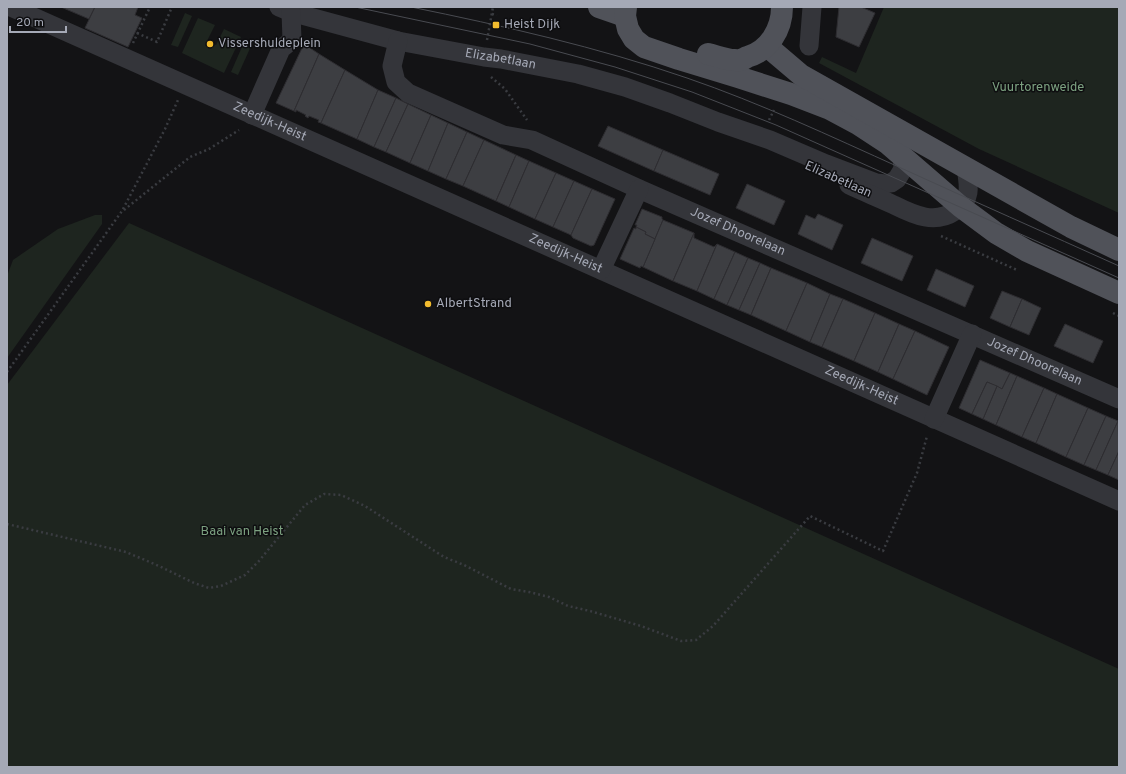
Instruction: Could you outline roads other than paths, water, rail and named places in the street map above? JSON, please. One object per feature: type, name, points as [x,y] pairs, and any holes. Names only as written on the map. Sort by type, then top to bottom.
[{"type":"main road","points":[[599,7],[625,12],[628,29],[634,39],[644,47],[679,60],[738,76],[791,94],[830,109],[858,124],[887,143],[961,207],[996,232],[1027,251],[1119,293]]},
{"type":"main road","points":[[679,60],[692,51],[736,61],[752,56],[767,46],[776,35],[782,16],[782,7]]},
{"type":"main road","points":[[767,46],[802,75],[1071,227],[1119,250]]},
{"type":"street","name":"Zeedijk-Heist","points":[[11,7],[601,270],[931,424],[1119,501]]},
{"type":"street","points":[[809,46],[812,7]]},
{"type":"street","points":[[252,115],[281,49],[292,40],[285,9]]},
{"type":"street","name":"Elizabetlaan","points":[[285,9],[398,41],[578,74],[625,87],[770,140],[876,183],[892,183],[903,169],[902,157]]},
{"type":"street","name":"Jozef Dhoorelaan","points":[[398,41],[392,66],[396,82],[408,93],[503,135],[532,140],[639,189],[1119,399]]},
{"type":"street","name":"Elizabetlaan","points":[[718,122],[766,148],[914,214],[935,218],[947,216],[961,207]]},
{"type":"street","points":[[961,207],[967,198],[969,185],[966,168]]},
{"type":"street","points":[[601,270],[639,189]]},
{"type":"street","points":[[931,424],[972,334]]},
{"type":"tram line","points":[[355,7],[530,44],[615,67],[692,92],[776,125],[1119,278]]},
{"type":"tram line","points":[[411,7],[585,47],[619,56],[687,78],[768,109],[821,132],[1119,266]]},
{"type":"place","name":"Heist Dijk","points":[[496,25]]},
{"type":"place","name":"Vissershuldeplein","points":[[210,44]]},
{"type":"place","name":"AlbertStrand","points":[[428,304]]},
{"type":"park label","name":"Vuurtorenweide","points":[[1038,88]]},
{"type":"park label","name":"Baai van Heist","points":[[242,532]]}]
